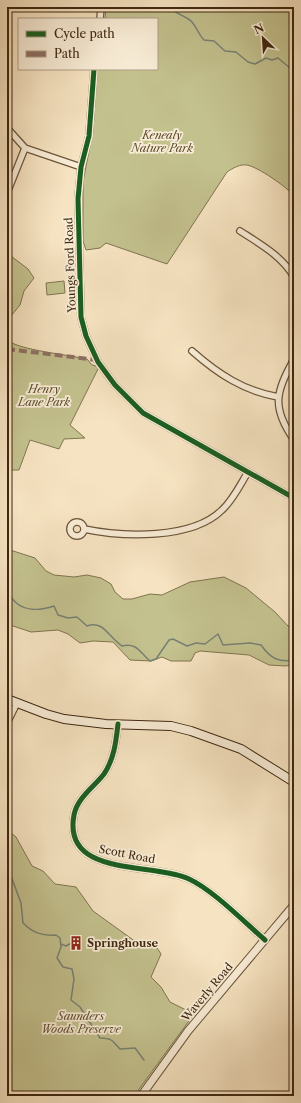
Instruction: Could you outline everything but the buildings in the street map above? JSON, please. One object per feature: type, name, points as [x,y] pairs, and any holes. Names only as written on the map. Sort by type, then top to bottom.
[{"type":"main road","points":[[7,699],[55,717],[118,724],[171,726],[196,733],[241,749],[294,782]]},
{"type":"street","points":[[100,18],[102,7]]},
{"type":"street","name":"Youngs Ford Road","points":[[94,70],[89,136],[81,167],[78,200],[81,317],[86,336],[98,362],[115,385],[143,413],[294,498]]},
{"type":"street","points":[[7,128],[26,148],[81,167]]},
{"type":"street","points":[[7,193],[26,148]]},
{"type":"street","points":[[240,231],[276,255],[289,268],[294,277]]},
{"type":"street","points":[[192,351],[214,371],[245,388],[278,397]]},
{"type":"street","points":[[294,359],[282,381],[278,397],[282,418],[294,440]]},
{"type":"street","points":[[84,529],[99,533],[133,535],[161,534],[192,526],[221,512],[228,504],[248,472]]},
{"type":"street","points":[[7,723],[17,703]]},
{"type":"street","name":"Scott Road","points":[[118,724],[115,747],[108,767],[82,799],[74,814],[74,833],[81,848],[89,856],[100,861],[168,872],[190,880],[204,888],[265,940]]},
{"type":"street","name":"Waverly Road","points":[[141,1096],[188,1031],[294,905]]},
{"type":"green space","name":"Kenealy Nature Park","points":[[106,7],[294,7],[294,196],[279,183],[258,169],[247,165],[239,166],[227,172],[167,264],[106,243],[100,248],[86,250],[83,241],[83,182],[93,130],[97,70],[158,70],[158,18],[105,18]]},
{"type":"green space","points":[[7,253],[28,269],[34,278],[24,291],[20,305],[11,316],[7,332]]},
{"type":"green space","points":[[64,281],[65,293],[47,295],[46,283]]},
{"type":"green space","name":"Henry Lane Park","points":[[7,340],[22,347],[87,359],[92,365],[99,367],[70,425],[85,438],[64,439],[59,449],[30,440],[19,470],[7,470]]},
{"type":"green space","points":[[7,549],[35,558],[46,571],[54,575],[74,577],[87,575],[101,578],[111,584],[115,592],[123,599],[132,599],[150,594],[162,595],[190,582],[224,577],[246,588],[275,612],[288,626],[294,628],[294,664],[286,666],[269,665],[249,655],[200,651],[195,653],[191,661],[171,661],[162,657],[151,661],[130,660],[113,642],[93,641],[80,643],[68,634],[58,630],[31,632],[7,624]]},
{"type":"green space","name":"Saunders Woods Preserve","points":[[7,830],[16,837],[32,866],[43,871],[55,884],[76,887],[93,911],[136,942],[157,948],[161,954],[151,977],[161,987],[170,1002],[194,1014],[134,1096],[7,1096]]},
{"type":"waterway","points":[[168,7],[191,21],[204,40],[214,41],[225,51],[236,52],[248,62],[255,64],[266,58],[272,60],[278,58],[290,68],[294,78]]},
{"type":"waterway","points":[[7,597],[11,597],[15,602],[25,608],[42,609],[54,606],[58,615],[68,618],[77,617],[87,626],[98,625],[106,630],[122,646],[127,645],[135,647],[150,661],[156,659],[169,640],[173,639],[187,646],[196,643],[205,644],[218,634],[223,645],[250,643],[261,645],[271,656],[279,660],[294,660]]},
{"type":"waterway","points":[[7,874],[11,876],[21,903],[23,923],[38,933],[56,935],[60,938],[61,947],[57,958],[63,967],[72,969],[74,979],[71,1000],[80,1007],[100,1038],[112,1040],[120,1049],[135,1048],[144,1060]]},
{"type":"waterway","points":[[61,944],[66,946],[73,942]]},
{"type":"marked path","points":[[7,349],[97,360]]},
{"type":"cycle path","points":[[94,70],[89,136],[81,167],[78,199],[81,317],[86,336],[98,362],[115,385],[143,413],[294,498]]},
{"type":"cycle path","points":[[118,724],[114,750],[110,762],[104,774],[82,798],[74,815],[74,835],[82,849],[96,858],[114,864],[173,874],[189,879],[218,898],[265,940]]},
{"type":"place","name":"Springhouse","points":[[76,943]]}]
